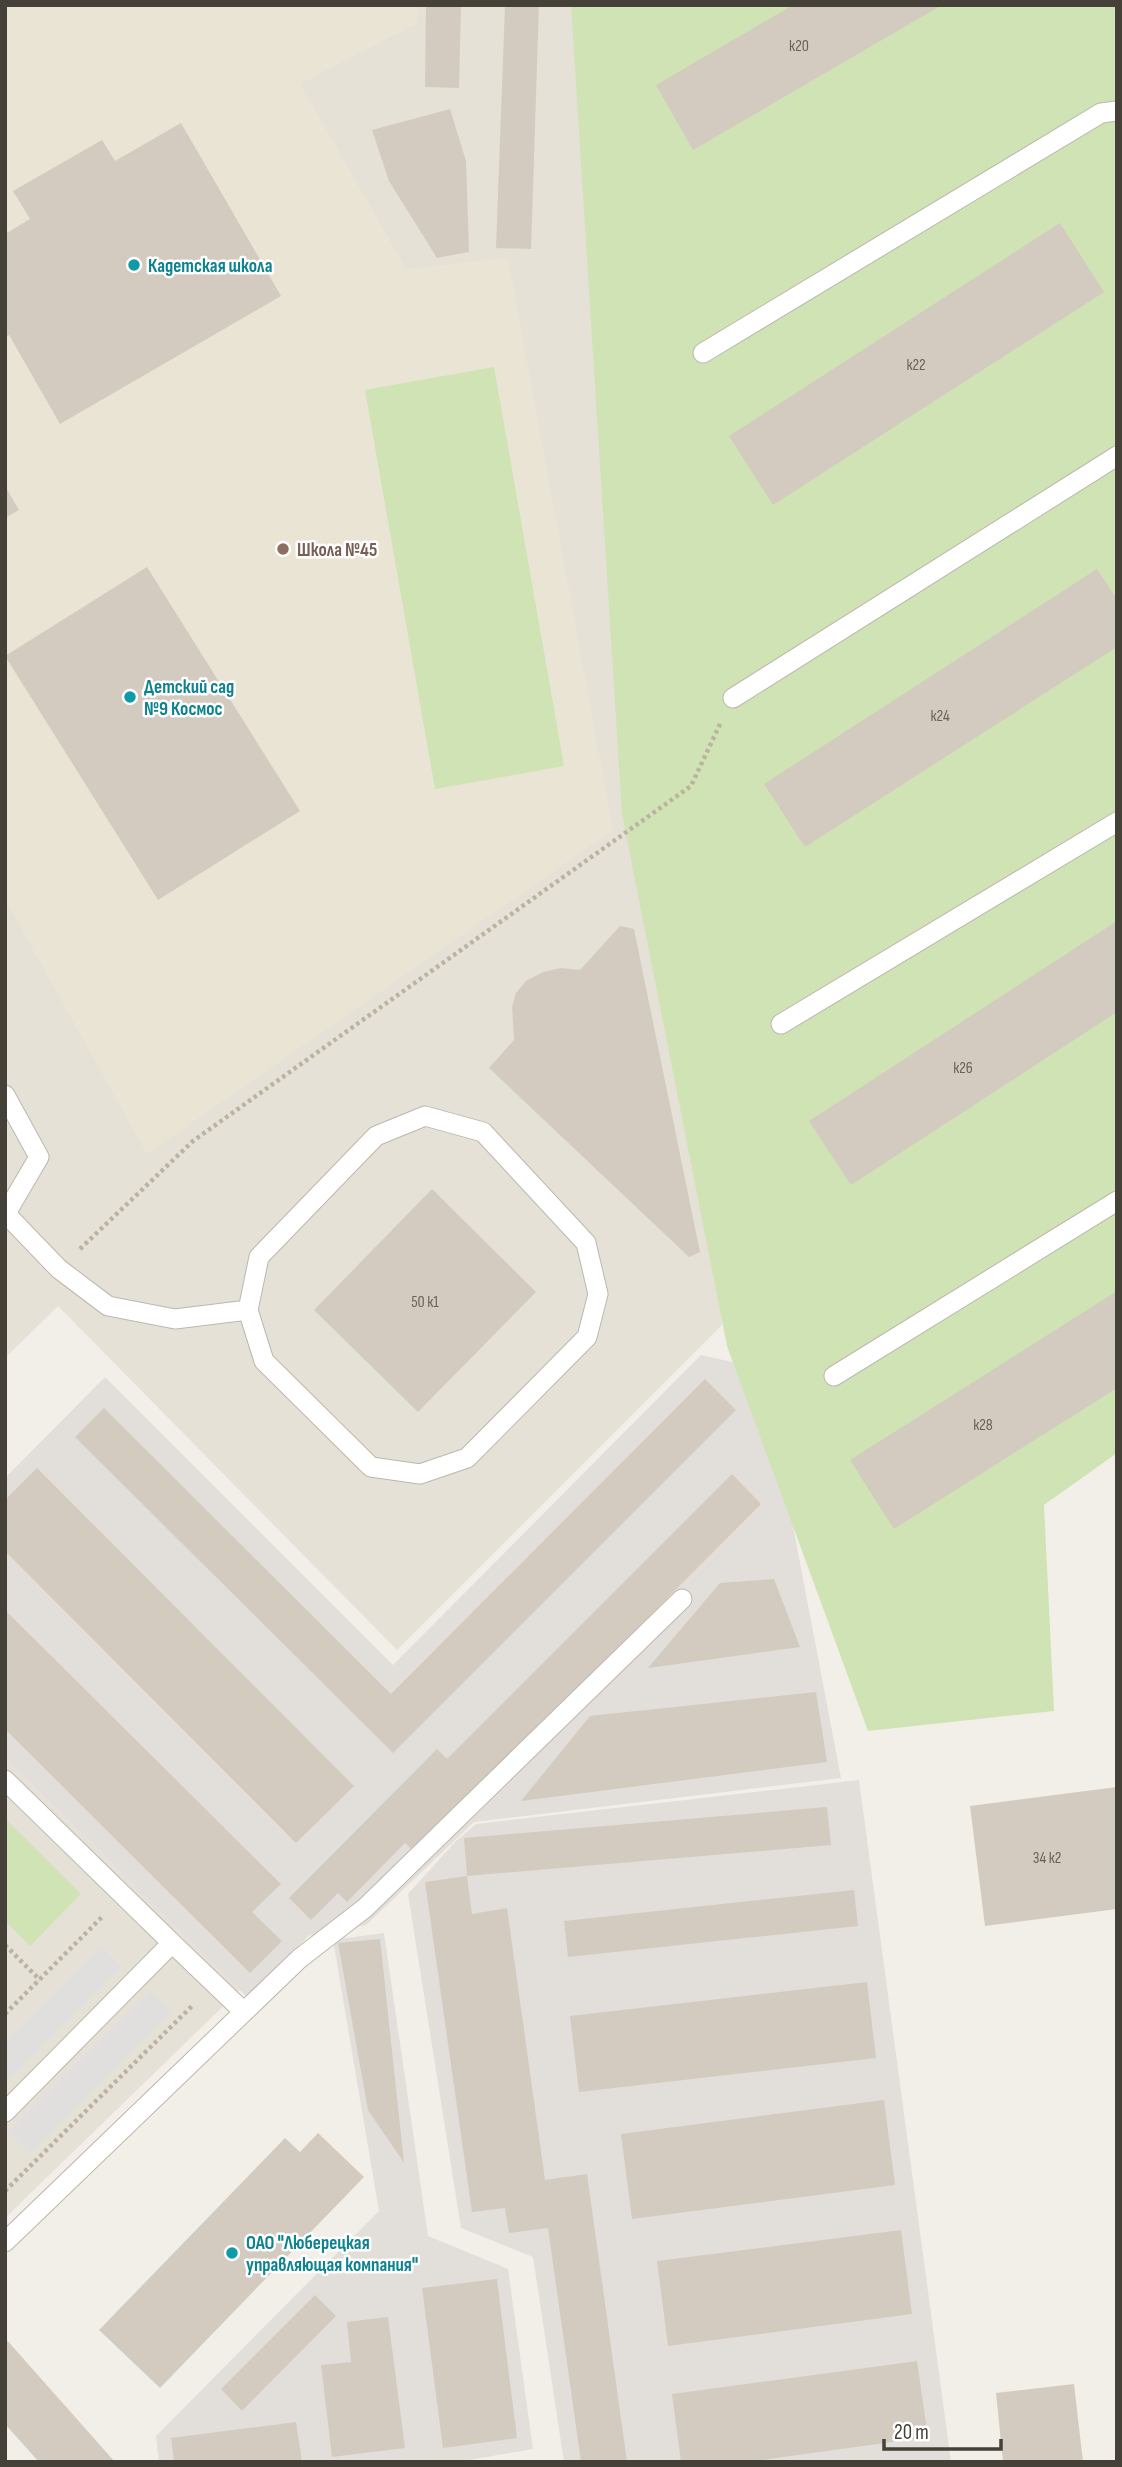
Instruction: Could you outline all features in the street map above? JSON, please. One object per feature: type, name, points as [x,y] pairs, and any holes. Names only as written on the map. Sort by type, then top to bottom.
[{"type":"lane","points":[[703,353],[1101,113],[1117,111]]},
{"type":"lane","points":[[733,698],[1117,456]]},
{"type":"lane","points":[[781,1024],[1117,822]]},
{"type":"lane","points":[[5,1095],[39,1157],[6,1215],[59,1269],[108,1306],[175,1319],[247,1310]]},
{"type":"lane","points":[[425,1116],[483,1132],[586,1243],[598,1294],[587,1337],[467,1458],[421,1474],[371,1467],[264,1361],[247,1310],[259,1257],[376,1136],[425,1116]]},
{"type":"lane","points":[[834,1376],[1117,1201]]},
{"type":"lane","points":[[5,2242],[299,1959],[365,1909],[682,1599]]},
{"type":"lane","points":[[5,1780],[244,2012]]},
{"type":"lane","points":[[5,2112],[172,1943]]},
{"type":"path","points":[[59,1269],[193,1141],[691,786],[733,698]]},
{"type":"path","points":[[5,2014],[109,1910]]},
{"type":"path","points":[[5,1945],[40,1980]]},
{"type":"path","points":[[5,2191],[199,1999]]},
{"type":"shaded area","points":[[5,5],[586,5],[722,1325],[397,1650],[58,1306],[5,1358]]},
{"type":"shaded area","name":"Школа №45","points":[[5,5],[418,5],[417,23],[300,84],[406,269],[508,258],[613,830],[147,1154],[5,899]]},
{"type":"shaded area","points":[[701,1355],[763,1369],[841,1778],[474,1822],[366,1925],[308,1936],[249,1999],[5,1758],[5,1478],[105,1377],[393,1665]]},
{"type":"shaded area","points":[[5,1758],[240,1990],[5,2218]]},
{"type":"shaded area","points":[[859,1780],[951,2462],[564,2462],[533,2257],[461,2228],[408,1894],[455,1842],[476,1824]]},
{"type":"shaded area","points":[[384,1933],[428,2236],[508,2269],[533,2449],[457,2462],[159,2462],[156,2436],[379,2211],[333,1940]]},
{"type":"shaded area","points":[[101,1946],[122,1967],[5,2084],[5,2042]]},
{"type":"shaded area","points":[[149,1991],[171,2012],[30,2154],[8,2132]]},
{"type":"green space","points":[[571,5],[1117,5],[1117,1453],[1044,1505],[1054,1711],[868,1731],[727,1346],[622,814]]},
{"type":"green space","points":[[494,367],[564,766],[435,789],[365,390]]},
{"type":"green space","points":[[7,1821],[81,1894],[30,1946],[5,1921]]},
{"type":"building","points":[[426,5],[461,5],[459,88],[425,87]]},
{"type":"building","points":[[505,5],[539,5],[531,249],[496,248]]},
{"type":"building","points":[[793,5],[942,5],[693,150],[656,85]]},
{"type":"building","points":[[450,109],[466,161],[469,252],[437,258],[389,181],[372,130]]},
{"type":"building","name":"Кадетская школа","points":[[181,123],[281,296],[60,424],[9,335],[5,337],[5,234],[30,219],[13,191],[102,140],[115,161]]},
{"type":"building","points":[[1060,223],[1104,292],[773,505],[729,436]]},
{"type":"building","points":[[5,486],[19,510],[5,518]]},
{"type":"building","name":"Детский сад №9 Космос","points":[[147,567],[300,811],[158,900],[5,656]]},
{"type":"building","points":[[1097,569],[1117,599],[1117,647],[805,847],[764,784]]},
{"type":"building","points":[[1117,921],[1117,1012],[851,1185],[809,1121]]},
{"type":"building","points":[[620,926],[634,929],[700,1252],[689,1257],[489,1068],[514,1040],[512,1007],[516,993],[526,981],[543,972],[561,968],[580,970]]},
{"type":"building","points":[[432,1189],[536,1292],[418,1412],[314,1310]]},
{"type":"building","points":[[1117,1291],[1117,1388],[894,1529],[850,1460]]},
{"type":"building","points":[[705,1379],[736,1410],[393,1753],[75,1437],[104,1408],[391,1694]]},
{"type":"building","points":[[37,1468],[354,1786],[296,1843],[5,1551],[5,1500]]},
{"type":"building","points":[[732,1474],[761,1504],[414,1852],[405,1843],[347,1902],[338,1893],[311,1920],[289,1898],[437,1749],[447,1759]]},
{"type":"building","points":[[774,1579],[800,1647],[648,1668],[720,1583]]},
{"type":"building","points":[[5,1610],[281,1884],[252,1912],[282,1941],[250,1973],[5,1729]]},
{"type":"building","points":[[816,1692],[827,1762],[521,1801],[590,1716]]},
{"type":"building","points":[[1117,1787],[1117,1909],[985,1926],[970,1806]]},
{"type":"building","points":[[827,1807],[831,1845],[467,1876],[464,1838]]},
{"type":"building","points":[[467,1876],[472,1914],[507,1908],[545,2180],[587,2174],[627,2462],[581,2462],[548,2228],[509,2233],[505,2208],[472,2212],[425,1882]]},
{"type":"building","points":[[854,1890],[858,1926],[568,1957],[564,1921]]},
{"type":"building","points":[[380,1939],[404,2163],[368,2110],[338,1943]]},
{"type":"building","points":[[867,1982],[876,2058],[579,2092],[570,2016]]},
{"type":"building","points":[[884,2100],[895,2185],[632,2219],[621,2134]]},
{"type":"building","name":"ОАО \"Люберецкая управляющая компания\"","points":[[318,2133],[364,2177],[160,2388],[99,2330],[285,2138],[300,2152]]},
{"type":"building","points":[[901,2230],[912,2314],[668,2346],[657,2261]]},
{"type":"building","points":[[497,2279],[517,2438],[443,2448],[422,2288]]},
{"type":"building","points":[[315,2295],[336,2316],[242,2411],[221,2389]]},
{"type":"building","points":[[388,2317],[405,2448],[332,2457],[321,2365],[351,2362],[347,2322]]},
{"type":"building","points":[[5,2338],[115,2462],[39,2462],[5,2424]]},
{"type":"building","points":[[917,2361],[928,2437],[747,2462],[681,2462],[672,2394]]},
{"type":"building","points":[[1074,2384],[1083,2462],[1003,2462],[996,2393]]},
{"type":"building","points":[[296,2422],[302,2462],[174,2462],[171,2438]]},
{"type":"place","name":"Кадетская школа","points":[[134,265]]},
{"type":"place","name":"Школа №45","points":[[283,549]]},
{"type":"place","name":"Детский сад №9 Космос","points":[[130,697]]},
{"type":"place","name":"ОАО \"Люберецкая управляющая компания\"","points":[[232,2253]]}]
